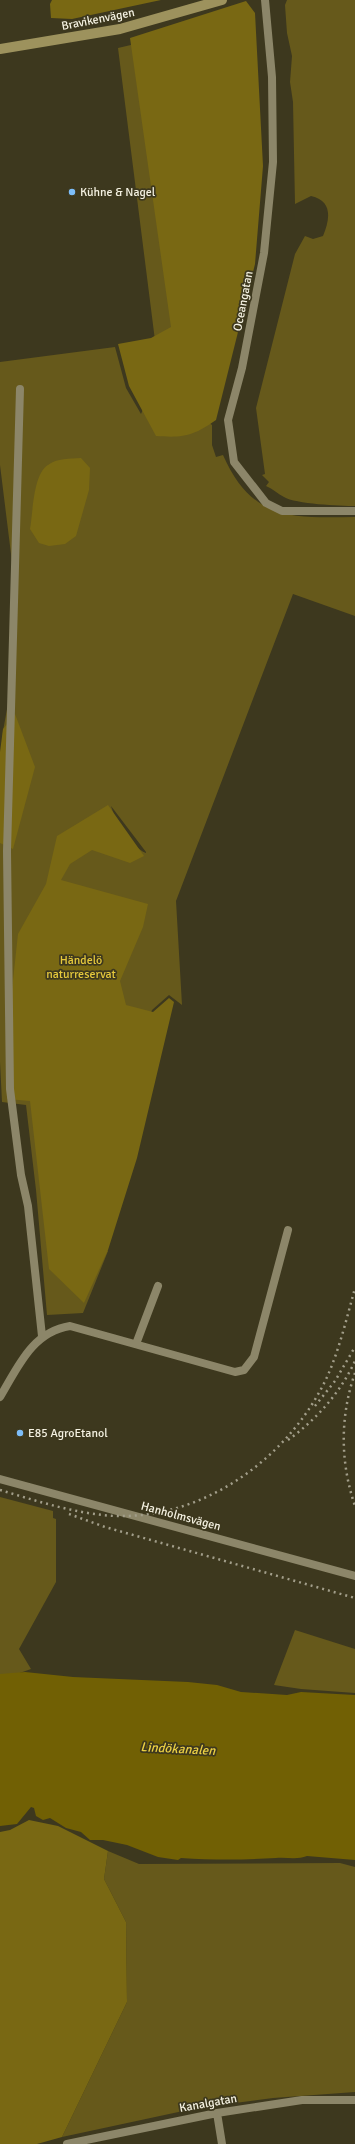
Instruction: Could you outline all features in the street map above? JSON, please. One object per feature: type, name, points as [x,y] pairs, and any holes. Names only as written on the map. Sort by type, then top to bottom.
[{"type":"street","name":"Bravikenvägen","points":[[0,49],[120,29],[222,0]]},
{"type":"street","name":"Oceangatan","points":[[264,0],[272,77],[273,162],[264,253],[242,368],[228,420],[234,462],[266,503],[282,511],[355,511]]},
{"type":"street","points":[[20,389],[7,851],[10,1089],[21,1175],[28,1206],[42,1336]]},
{"type":"street","points":[[0,1397],[26,1353],[42,1336],[60,1328],[70,1326],[235,1372],[244,1370],[254,1357],[288,1230]]},
{"type":"street","points":[[136,1344],[158,1286]]},
{"type":"street","name":"Hanholmsvägen","points":[[0,1479],[355,1576]]},
{"type":"street","name":"Kanalgatan","points":[[67,2144],[217,2113],[302,2100],[355,2100]]},
{"type":"street","points":[[217,2113],[222,2144]]},
{"type":"green space","points":[[52,0],[161,0],[72,19],[51,18],[50,4]]},
{"type":"green space","points":[[287,0],[355,0],[355,506],[318,504],[290,499],[266,486],[269,482],[262,475],[265,474],[256,408],[295,254],[305,236],[313,239],[323,236],[328,217],[326,206],[318,198],[311,196],[295,204],[293,102],[290,82],[292,56],[287,33],[285,5]]},
{"type":"green space","points":[[246,1],[255,13],[263,166],[255,264],[216,420],[201,430],[188,435],[174,437],[156,436],[129,386],[118,344],[151,338],[171,327],[130,38]]},
{"type":"green space","name":"Händelö naturreservat","points":[[246,18],[201,417],[212,425],[212,445],[216,457],[223,455],[234,477],[247,493],[261,504],[277,511],[294,515],[312,517],[355,517],[355,616],[293,594],[176,901],[182,1005],[169,995],[152,1010],[150,1015],[104,1250],[108,1251],[83,1313],[47,1315],[36,1190],[26,1105],[2,1102],[0,1062],[0,763],[3,731],[11,687],[12,562],[0,465],[0,362],[115,347],[126,388],[141,414],[159,372],[118,48]],"holes":[[[111,806],[146,852],[140,850],[129,839],[116,818]]]},
{"type":"green space","points":[[81,458],[90,468],[89,490],[76,536],[65,544],[49,546],[39,543],[30,529],[34,494],[39,477],[48,465],[55,461]]},
{"type":"green space","points":[[15,714],[35,767],[13,849],[0,843],[0,752],[3,729]]},
{"type":"green space","points":[[108,805],[144,856],[130,863],[92,850],[70,864],[61,880],[148,904],[143,927],[120,981],[126,1005],[153,1012],[169,998],[174,1002],[137,1158],[108,1250],[84,1303],[49,1269],[30,1101],[7,1099],[6,1045],[18,934],[46,884],[57,836]]},
{"type":"green space","points":[[0,1497],[53,1511],[53,1518],[56,1519],[56,1582],[19,1649],[31,1669],[0,1680]]},
{"type":"green space","points":[[295,1630],[355,1649],[355,1693],[301,1689],[274,1685]]},
{"type":"green space","points":[[29,1820],[58,1826],[108,1851],[104,1879],[126,1922],[127,2002],[62,2137],[37,2144],[0,2144],[0,1832],[10,1830]]},
{"type":"green space","points":[[108,1851],[139,1864],[340,1863],[355,1867],[355,2092],[273,2098],[197,2108],[62,2137],[127,2002],[126,1922],[104,1879]]},
{"type":"water","name":"Lindökanalen","points":[[25,1672],[73,1677],[188,1682],[217,1685],[241,1692],[287,1695],[301,1692],[355,1695],[355,1860],[307,1856],[296,1858],[240,1859],[181,1858],[178,1860],[158,1857],[127,1845],[103,1840],[90,1840],[81,1832],[66,1828],[50,1818],[43,1820],[36,1816],[34,1808],[31,1807],[17,1824],[0,1826],[0,1674]]},
{"type":"railway","points":[[0,1490],[71,1510],[115,1516],[149,1514],[181,1507],[213,1494],[242,1477],[268,1456],[292,1432],[312,1404],[328,1375],[336,1354],[355,1288]]},
{"type":"railway","points":[[315,1406],[335,1381],[355,1347]]},
{"type":"railway","points":[[288,1440],[299,1432],[327,1405],[335,1395],[355,1361]]},
{"type":"railway","points":[[355,1373],[350,1389],[344,1422],[344,1456],[350,1489],[355,1506]]},
{"type":"railway","points":[[69,1514],[105,1527],[355,1598]]},
{"type":"place","name":"Kühne & Nagel","points":[[72,192]]},
{"type":"place","name":"E85 AgroEtanol","points":[[20,1433]]}]
